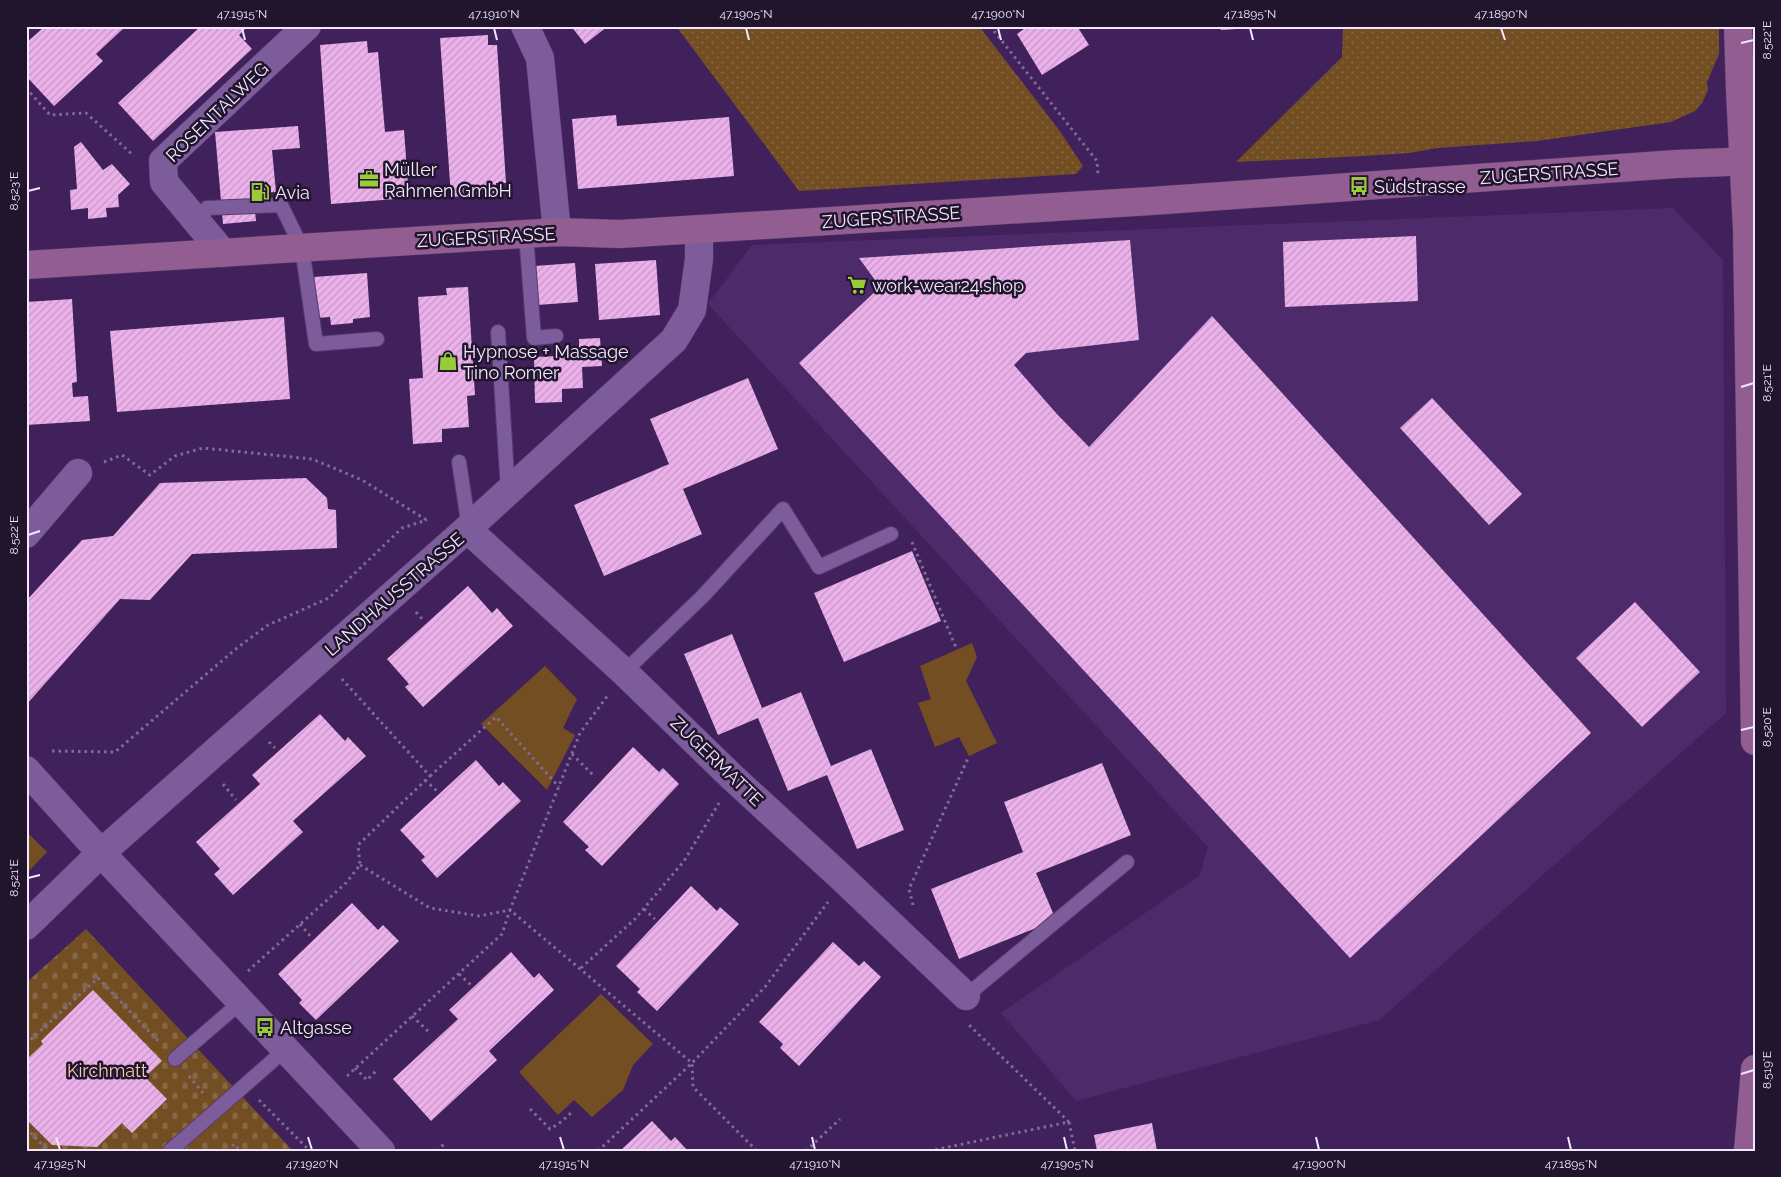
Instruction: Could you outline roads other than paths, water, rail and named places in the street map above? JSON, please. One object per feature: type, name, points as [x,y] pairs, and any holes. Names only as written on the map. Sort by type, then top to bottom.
[{"type":"street","name":"ROSENTALWEG","points":[[223,252],[164,182],[163,161],[308,26]]},
{"type":"street","points":[[525,26],[540,58],[556,232]]},
{"type":"street","points":[[1738,26],[1740,91],[1750,161],[1755,741]]},
{"type":"street","name":"ZUGERSTRASSE","points":[[26,265],[556,232],[620,234],[1100,204],[1676,164],[1750,161]]},
{"type":"street","name":"LANDHAUSSTRASSE","points":[[26,926],[101,853],[464,532],[674,340],[692,310],[699,259],[699,229]]},
{"type":"street","points":[[26,534],[78,473]]},
{"type":"street","name":"ZUGERMATTE","points":[[464,532],[624,672],[732,777],[966,996]]},
{"type":"street","points":[[26,770],[101,853],[381,1151]]},
{"type":"street","points":[[1748,1151],[1755,1068]]},
{"type":"lane","points":[[198,223],[207,208],[281,205],[302,248],[316,344],[377,339]]},
{"type":"lane","points":[[526,234],[534,338],[556,336]]},
{"type":"lane","points":[[498,332],[508,492]]},
{"type":"lane","points":[[459,462],[464,532]]},
{"type":"lane","points":[[624,672],[703,596],[782,509],[819,567],[891,534]]},
{"type":"lane","points":[[966,996],[1127,862]]},
{"type":"lane","points":[[175,1059],[241,1002]]},
{"type":"lane","points":[[170,1151],[286,1049]]},
{"type":"place","name":"Müller Rahmen GmbH","points":[[369,179]]},
{"type":"place","name":"Südstrasse","points":[[1359,186]]},
{"type":"place","name":"Avia","points":[[260,192]]},
{"type":"place","name":"work-wear24.shop","points":[[857,285]]},
{"type":"place","name":"Hypnose + Massage Tino Romer","points":[[448,361]]},
{"type":"place","name":"Altgasse","points":[[265,1027]]},
{"type":"park label","name":"Kirchmatt","points":[[107,1070]]}]
